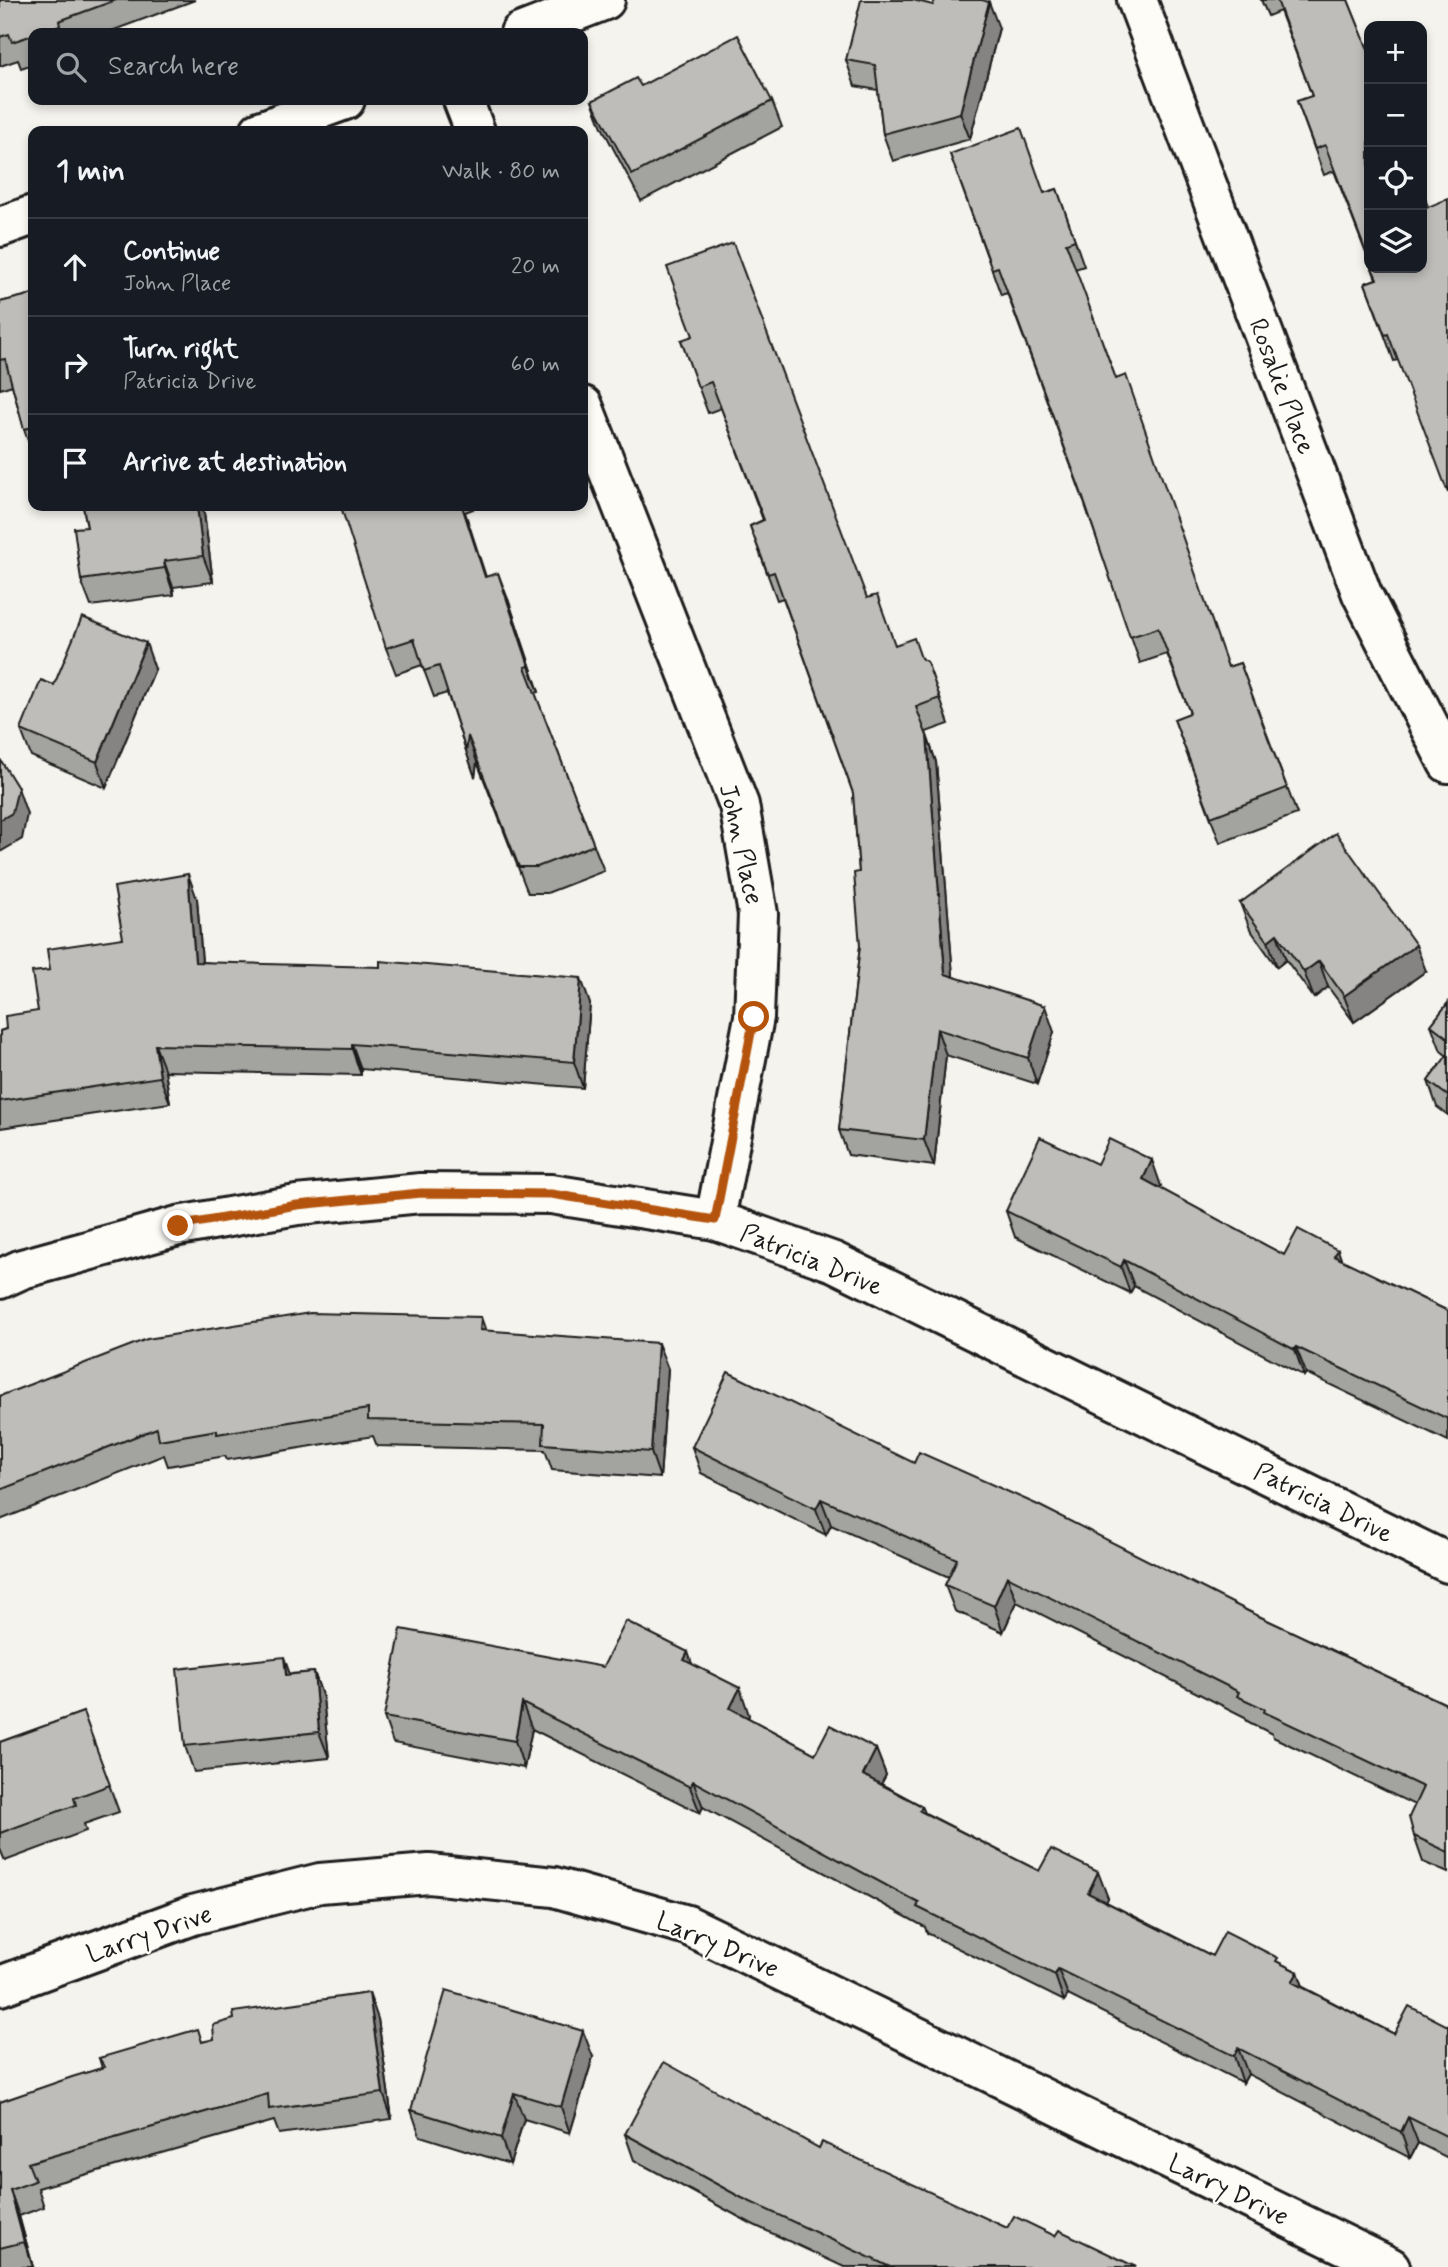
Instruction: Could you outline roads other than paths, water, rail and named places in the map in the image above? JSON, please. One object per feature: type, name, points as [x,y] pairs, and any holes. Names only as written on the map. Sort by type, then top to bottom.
[{"type":"street","points":[[533,28],[605,0]]},
{"type":"street","name":"Rosalie Place","points":[[1137,0],[1362,594],[1448,763]]},
{"type":"street","points":[[274,126],[331,105]]},
{"type":"street","points":[[465,105],[473,126]]},
{"type":"street","points":[[0,227],[28,217]]},
{"type":"street","name":"John Place","points":[[588,419],[739,805],[758,914],[754,1017],[715,1220]]},
{"type":"street","name":"Patricia Drive","points":[[0,1279],[22,1269],[178,1226],[297,1205],[421,1193],[551,1194],[715,1220],[834,1262],[1448,1563]]},
{"type":"street","name":"Larry Drive","points":[[0,1986],[193,1915],[320,1883],[429,1874],[554,1887],[687,1925],[1390,2267]]}]
